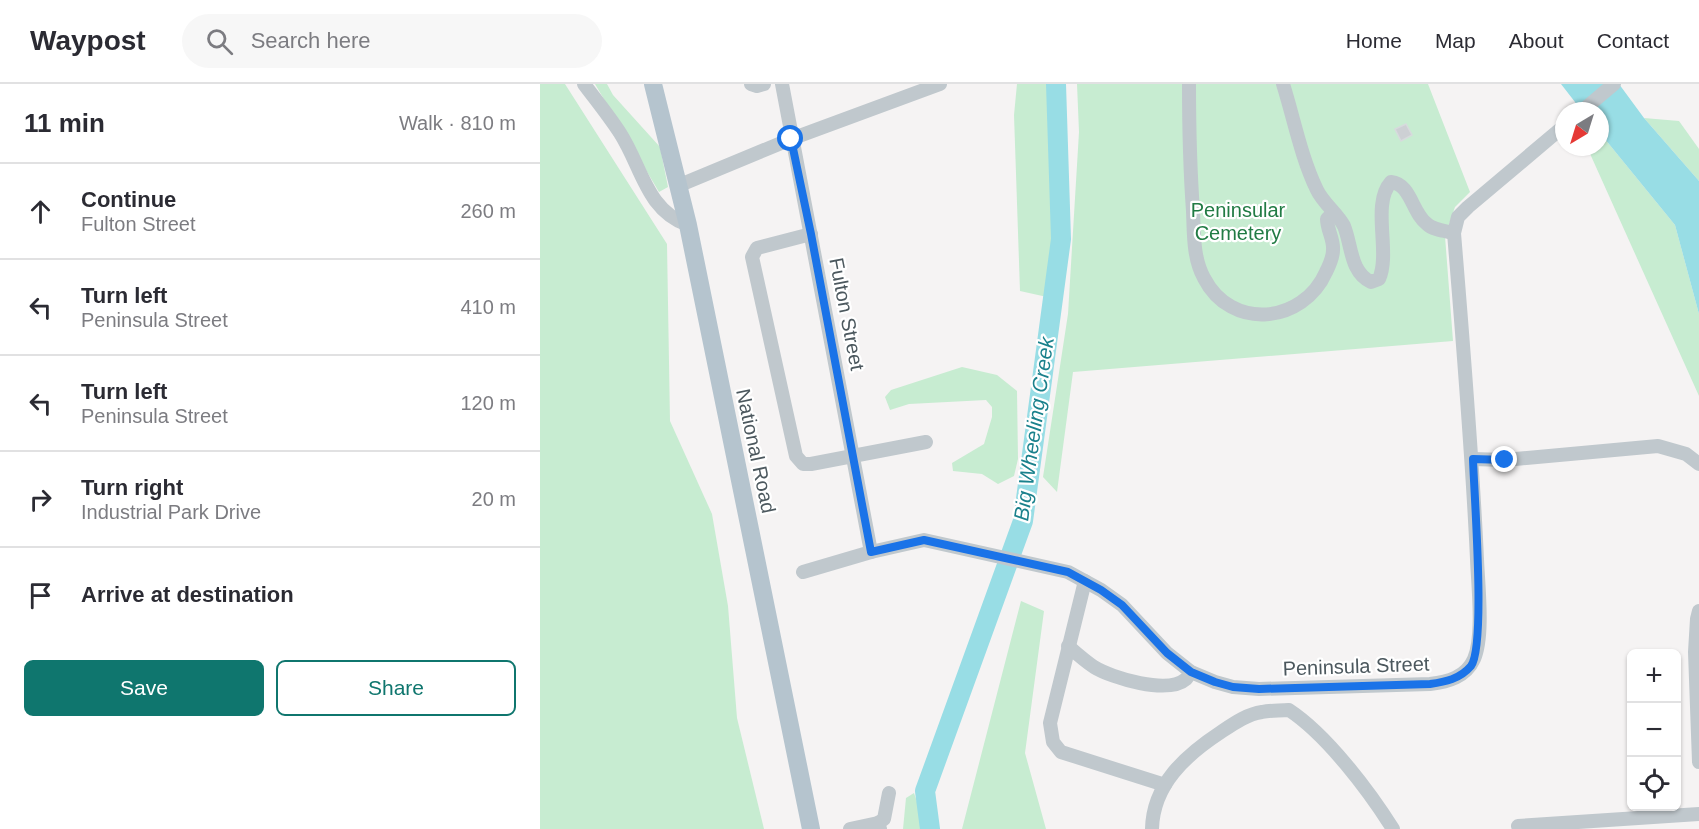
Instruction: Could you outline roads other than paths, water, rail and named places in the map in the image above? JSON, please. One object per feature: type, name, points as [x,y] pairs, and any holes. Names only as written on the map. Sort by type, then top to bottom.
[{"type":"main road","name":"National Road","points":[[653,84],[680,185],[811,829]]},
{"type":"street","points":[[584,84],[621,134],[658,207],[688,225]]},
{"type":"street","points":[[751,84],[764,84]]},
{"type":"street","name":"Fulton Street","points":[[782,84],[871,552]]},
{"type":"street","points":[[680,185],[791,139],[940,84]]},
{"type":"street","points":[[1189,84],[1190,174],[1195,251],[1203,276],[1212,293],[1228,306],[1246,314],[1265,315],[1299,304],[1313,293],[1323,280],[1329,266],[1333,250],[1327,219],[1333,213]]},
{"type":"street","points":[[1283,84],[1320,198],[1343,224],[1356,268],[1362,278],[1371,282],[1379,279],[1383,269],[1382,218],[1386,188],[1390,182],[1397,183],[1404,189],[1419,217],[1429,226],[1454,233],[1458,217],[1467,207],[1555,134]]},
{"type":"street","points":[[1592,102],[1614,84]]},
{"type":"street","name":"Peninsula Street","points":[[803,572],[871,552],[924,540],[1068,572],[1101,590],[1122,605],[1167,653],[1191,672],[1233,687],[1259,689],[1448,682],[1470,666],[1476,656],[1479,623],[1473,459],[1454,233]]},
{"type":"street","points":[[811,234],[757,248],[752,257],[796,456],[803,464],[811,464],[926,442]]},
{"type":"street","points":[[1473,459],[1505,460],[1658,446],[1686,454],[1699,464]]},
{"type":"street","points":[[1085,581],[1050,723],[1053,742],[1057,750],[1166,785]]},
{"type":"street","points":[[1699,611],[1695,652],[1699,762]]},
{"type":"street","points":[[1068,646],[1095,667],[1140,684],[1161,686],[1179,683],[1186,680],[1191,672]]},
{"type":"street","points":[[1259,689],[1261,712]]},
{"type":"street","points":[[1152,829],[1152,816],[1160,793],[1192,752],[1237,721],[1261,712],[1289,710],[1317,732],[1379,807],[1393,829]]},
{"type":"street","points":[[850,829],[879,826],[884,819],[889,793]]},
{"type":"street","points":[[1518,826],[1699,814]]},
{"type":"water","points":[[1561,84],[1619,84],[1644,118],[1699,181],[1699,314],[1675,225],[1609,144],[1609,102],[1575,102]]},
{"type":"waterway","name":"Big Wheeling Creek","points":[[930,829],[925,791],[1023,521],[1061,239],[1056,84]]},
{"type":"park label","name":"Peninsular Cemetery","points":[[1238,222]]}]
